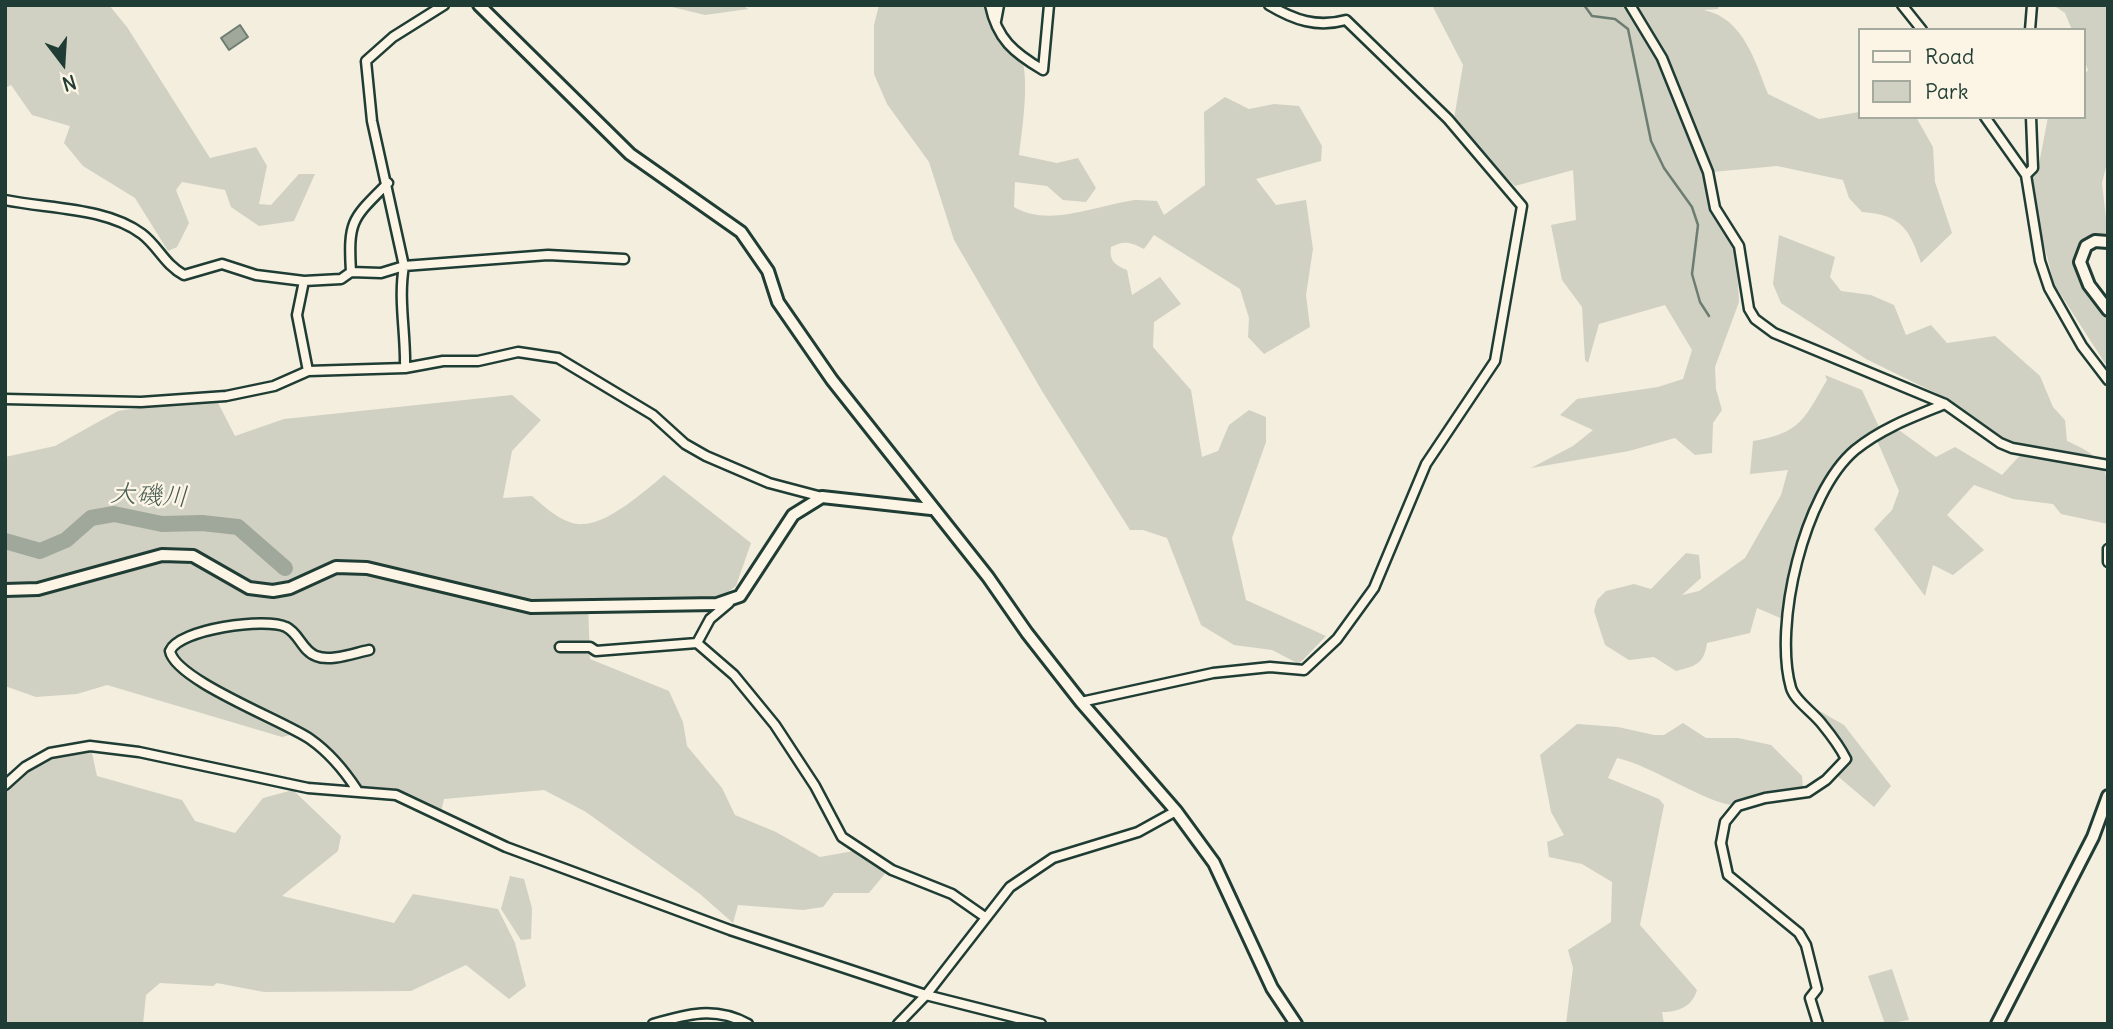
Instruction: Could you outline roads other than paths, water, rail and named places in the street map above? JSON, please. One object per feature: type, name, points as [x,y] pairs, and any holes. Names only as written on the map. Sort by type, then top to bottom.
[{"type":"street","points":[[405,368],[406,341],[400,288],[404,266],[388,183],[372,121],[366,61],[393,37],[444,5]]},
{"type":"street","points":[[479,5],[630,154],[741,232],[768,271],[778,302],[804,342],[931,509],[988,577],[1027,633],[1082,702],[1176,811],[1214,863],[1272,988],[1296,1024]]},
{"type":"street","points":[[990,5],[995,28],[1024,59],[1043,70],[1049,5]]},
{"type":"street","points":[[995,28],[999,5]]},
{"type":"street","points":[[1082,702],[1213,673],[1270,667],[1304,670],[1311,666],[1337,639],[1374,588],[1426,464],[1495,361],[1521,206],[1448,119],[1346,20],[1329,25],[1303,21],[1269,5]]},
{"type":"street","points":[[1630,5],[1662,58],[1708,172],[1715,208],[1740,246],[1745,299],[1755,319],[1774,333],[1945,404],[2000,443],[2012,448],[2108,465]]},
{"type":"street","points":[[1902,5],[1920,28]]},
{"type":"street","points":[[2030,28],[2032,5]]},
{"type":"street","points":[[1986,119],[2026,174],[2040,261],[2049,288],[2082,346],[2108,380]]},
{"type":"street","points":[[2026,174],[2033,168],[2031,119]]},
{"type":"street","points":[[351,272],[350,230],[357,212],[388,183]]},
{"type":"street","points":[[5,200],[123,223],[144,235],[170,267],[184,275],[222,264],[256,275],[304,281],[341,279],[351,272],[381,274],[404,266],[548,255],[624,259]]},
{"type":"street","points":[[2108,242],[2095,241],[2086,246],[2080,262],[2090,285],[2108,310]]},
{"type":"street","points":[[304,281],[297,315],[308,371]]},
{"type":"street","points":[[5,399],[141,402],[226,396],[274,386],[308,371],[405,368],[443,361],[478,361],[518,352],[558,358],[653,415],[685,444],[769,483],[822,497],[931,509]]},
{"type":"street","points":[[1818,1024],[1810,998],[1816,989],[1807,945],[1799,933],[1728,875],[1722,860],[1721,843],[1725,822],[1738,806],[1765,797],[1808,792],[1826,780],[1846,759],[1822,724],[1791,691],[1785,634],[1788,599],[1797,559],[1813,517],[1841,464],[1855,450],[1892,425],[1945,404]]},
{"type":"street","points":[[697,643],[710,619],[750,585],[793,515],[822,497]]},
{"type":"street","points":[[2108,549],[2108,562]]},
{"type":"street","points":[[5,590],[38,589],[162,555],[193,556],[249,588],[273,591],[290,588],[336,567],[367,568],[531,607],[668,607],[729,603]]},
{"type":"street","points":[[357,790],[332,757],[310,740],[250,711],[203,682],[174,662],[170,651],[177,641],[202,632],[231,626],[271,623],[289,628],[308,652],[317,657],[369,650]]},
{"type":"street","points":[[560,647],[590,647],[596,651],[697,643],[734,675],[775,724],[815,786],[842,837],[892,870],[952,894],[985,917]]},
{"type":"street","points":[[5,785],[25,767],[50,753],[90,746],[139,752],[308,788],[396,795],[506,847],[801,956],[926,995],[1041,1024]]},
{"type":"street","points":[[1997,1024],[2093,837],[2108,796]]},
{"type":"street","points":[[898,1024],[926,995],[1010,887],[1041,864],[1138,832],[1176,811]]},
{"type":"street","points":[[653,1024],[712,1012],[734,1016],[748,1024]]},
{"type":"waterway","points":[[1584,5],[1592,16],[1615,19],[1628,29],[1651,141],[1664,168],[1692,207],[1698,225],[1692,274],[1700,302],[1709,316]]},
{"type":"waterway","name":"大磯川","points":[[5,541],[40,551],[66,540],[91,518],[114,514],[162,524],[202,523],[238,527],[285,568]]}]
